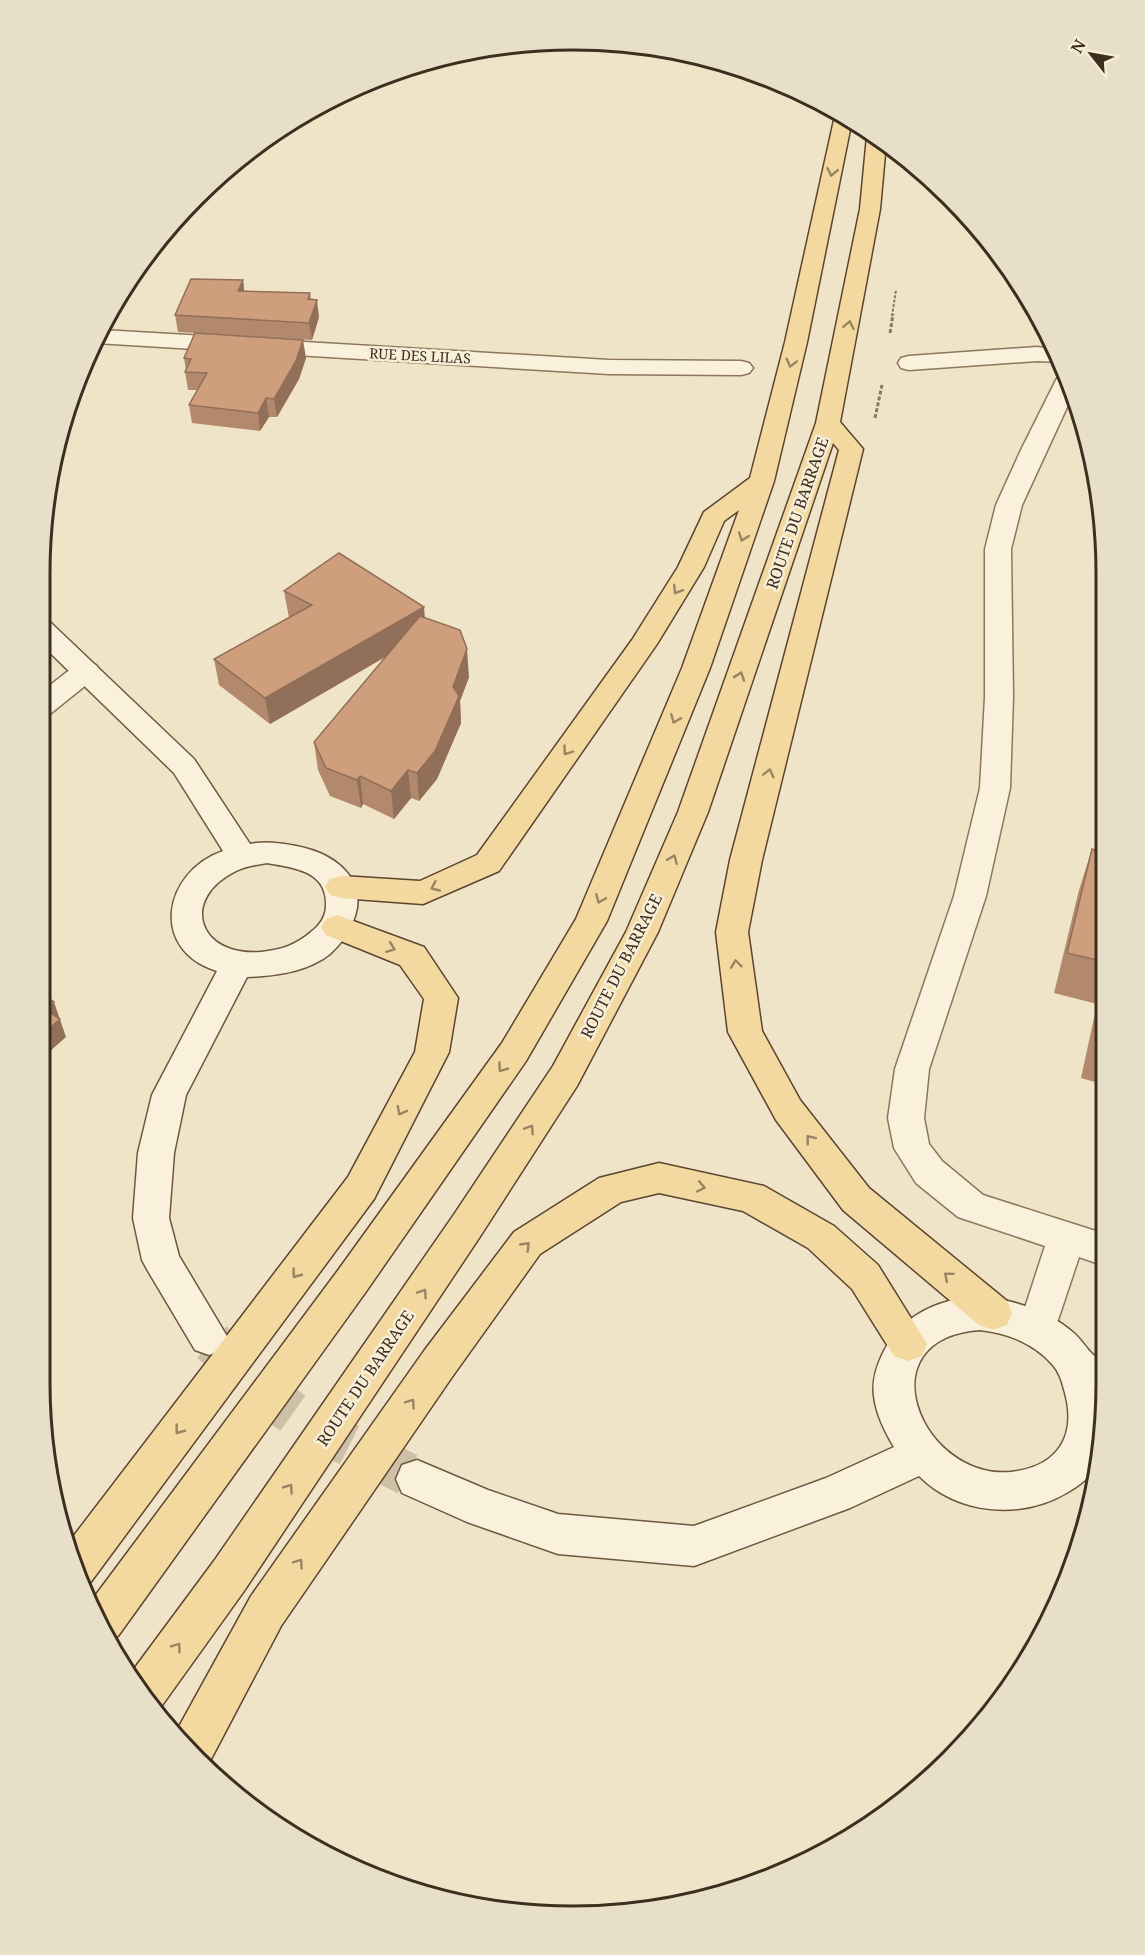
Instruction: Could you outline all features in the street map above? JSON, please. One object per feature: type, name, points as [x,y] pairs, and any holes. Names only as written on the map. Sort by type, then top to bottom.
[{"type":"main road","points":[[105,1618],[352,1281],[507,1061],[591,921],[696,668],[762,481],[796,342],[841,124]]},
{"type":"main road","name":"ROUTE DU BARRAGE","points":[[148,1687],[229,1576],[385,1350],[565,1076],[642,932],[693,812],[828,423],[870,209],[876,147]]},
{"type":"main road","points":[[828,423],[851,449],[746,861],[732,932],[745,1032],[788,1110],[856,1199],[993,1313]]},
{"type":"main road","points":[[341,887],[423,893],[488,863],[643,644],[691,567],[713,516],[762,481]]},
{"type":"main road","points":[[81,1561],[361,1188],[432,1052],[441,998],[412,956],[337,927]]},
{"type":"main road","points":[[195,1743],[266,1611],[438,1364],[527,1243],[612,1189],[659,1178],[751,1197],[821,1237],[865,1277],[908,1344]]},
{"type":"street","name":"RUE DES LILAS","points":[[105,337],[609,367],[741,368]]},
{"type":"street","points":[[909,363],[1048,355]]},
{"type":"street","points":[[1063,390],[1032,452],[1009,506],[998,549],[999,697],[995,788],[970,896],[912,1069],[906,1118],[912,1149],[923,1164],[929,1172],[971,1206],[1096,1247]]},
{"type":"street","points":[[50,637],[184,766],[242,856]]},
{"type":"street","points":[[50,699],[86,671]]},
{"type":"street","points":[[267,852],[314,860],[331,871],[341,887],[344,900],[337,927],[324,942],[306,954],[284,963],[261,966],[237,965],[215,958],[198,946],[188,930],[186,913],[190,895],[202,879],[220,865],[242,856],[267,852]]},
{"type":"street","points":[[209,1338],[161,1260],[151,1218],[156,1153],[169,1095],[237,965]]},
{"type":"street","points":[[1037,1329],[1067,1237]]},
{"type":"street","points":[[968,1313],[993,1313],[1016,1319],[1037,1329],[1092,1375],[1089,1391],[1092,1415],[1088,1459],[1060,1477],[1035,1489],[1006,1492],[975,1488],[946,1475],[922,1455],[903,1428],[893,1398],[895,1369],[908,1344],[924,1329],[945,1318],[968,1313]]},
{"type":"street","points":[[417,1479],[482,1508],[558,1534],[694,1546],[835,1494],[922,1455]]},
{"type":"path","points":[[889,338],[897,286]]},
{"type":"path","points":[[873,426],[882,382]]},
{"type":"building","points":[[191,279],[243,280],[238,291],[310,293],[308,299],[317,300],[309,323],[175,315]]},
{"type":"building","points":[[195,333],[303,340],[296,361],[274,399],[266,398],[258,413],[189,405],[207,373],[185,372],[191,359],[184,358]]},
{"type":"building","points":[[339,553],[424,607],[265,698],[214,659],[312,605],[284,591]]},
{"type":"building","points":[[420,616],[460,630],[467,649],[453,687],[459,696],[435,751],[417,773],[408,770],[391,791],[360,776],[357,780],[326,768],[314,742]]},
{"type":"building","points":[[1092,849],[1096,850],[1096,960],[1067,953]]},
{"type":"building","points":[[50,1013],[60,1019],[50,1028]]},
{"type":"tunnel","points":[[212,1342],[273,1399],[308,1424],[417,1479]]}]
